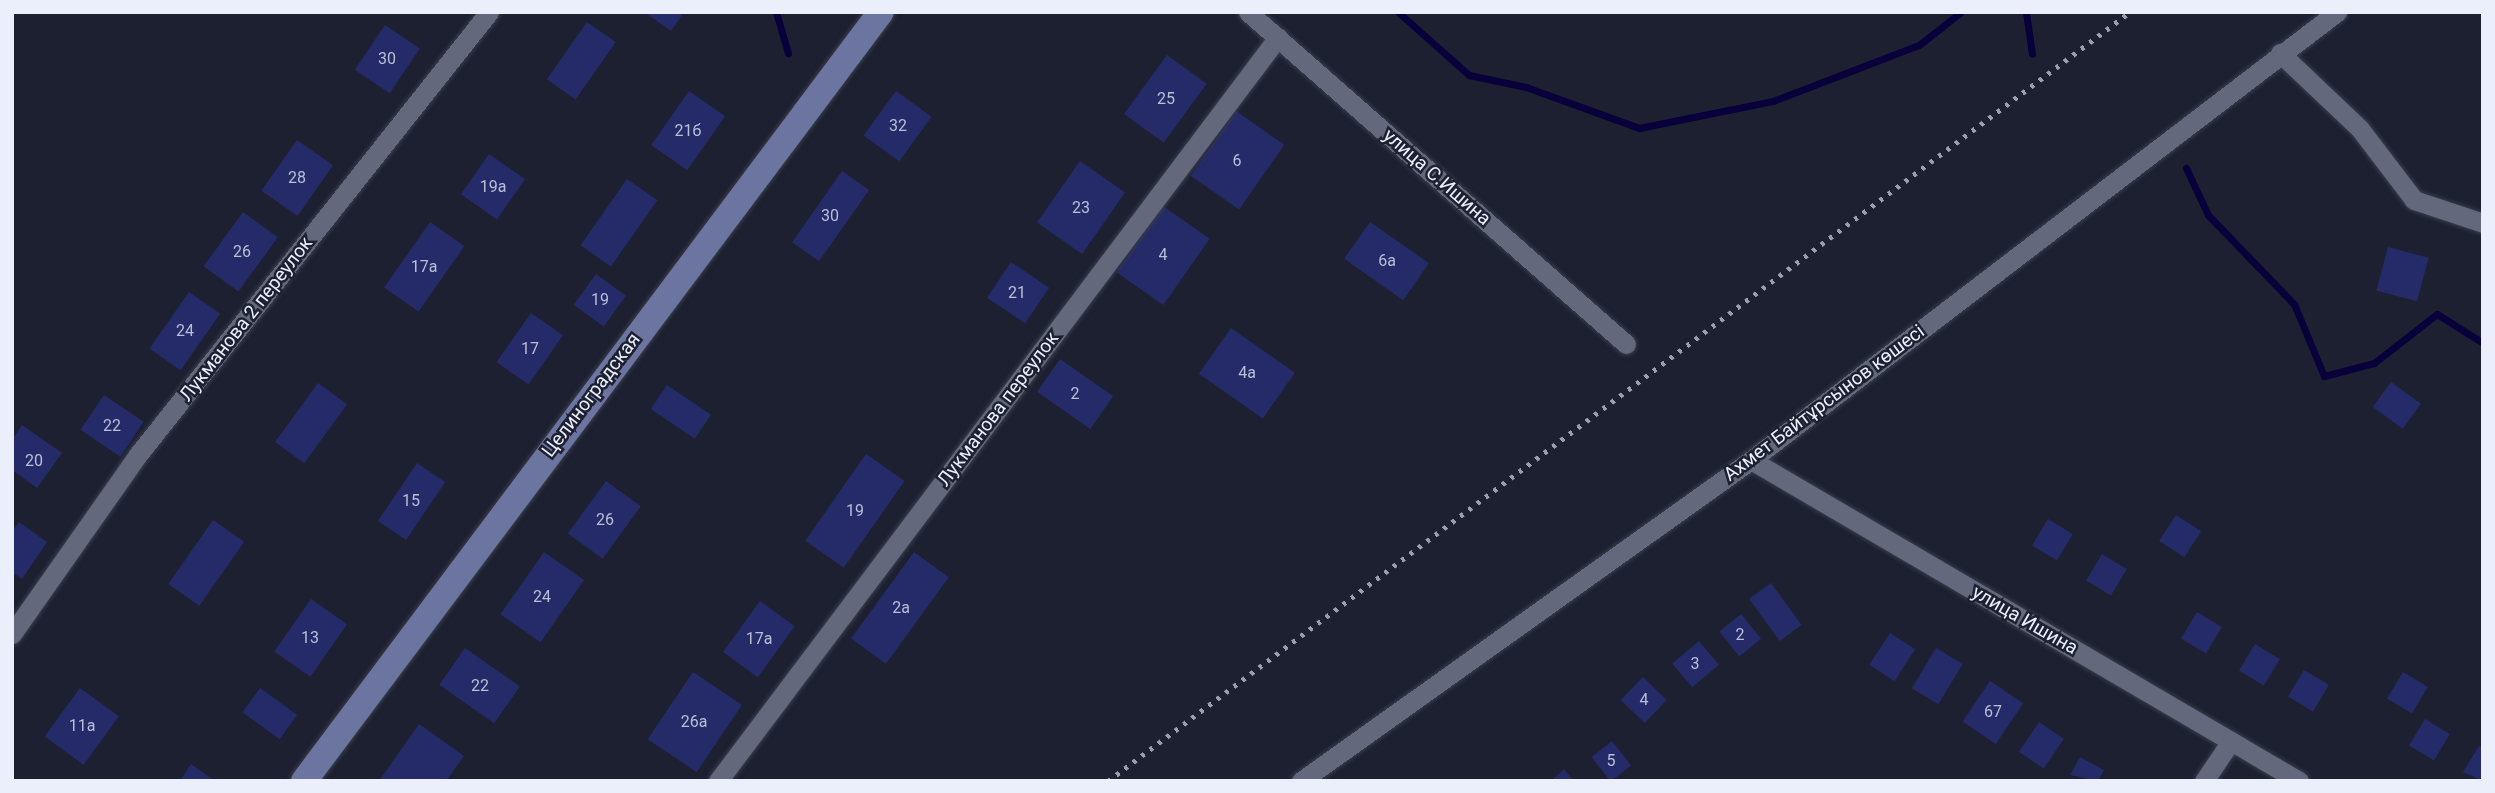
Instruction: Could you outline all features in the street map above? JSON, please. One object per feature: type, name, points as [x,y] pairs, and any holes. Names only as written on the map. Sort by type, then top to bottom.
[{"type":"street","name":"Лукманова 2 переулок","points":[[12,634],[137,456],[489,12]]},
{"type":"street","name":"Целиноградская","points":[[304,781],[881,12]]},
{"type":"street","name":"улица С.Ишина","points":[[1248,12],[1626,344]]},
{"type":"street","name":"Ахмет Байтұрсынов көшесі","points":[[1301,781],[1751,460],[2337,12]]},
{"type":"street","name":"Лукманова переулок","points":[[718,781],[1278,37]]},
{"type":"street","points":[[2280,53],[2360,129],[2414,200],[2483,223]]},
{"type":"street","name":"улица Ишина","points":[[1751,460],[2299,781]]},
{"type":"street","points":[[2204,781],[2231,741]]},
{"type":"building","points":[[644,12],[684,12],[671,31]]},
{"type":"building","points":[[587,22],[616,42],[576,99],[547,79]]},
{"type":"building","points":[[385,25],[420,48],[390,93],[355,70]]},
{"type":"building","points":[[1167,55],[1207,84],[1164,143],[1124,114]]},
{"type":"building","points":[[689,91],[725,116],[687,170],[651,145]]},
{"type":"building","points":[[896,91],[932,117],[899,161],[864,135]]},
{"type":"building","points":[[1236,111],[1284,145],[1239,210],[1191,176]]},
{"type":"building","points":[[297,140],[333,165],[297,216],[261,191]]},
{"type":"building","points":[[489,154],[525,179],[497,219],[461,194]]},
{"type":"building","points":[[1080,161],[1125,193],[1082,254],[1037,222]]},
{"type":"building","points":[[842,171],[869,190],[819,261],[792,242]]},
{"type":"building","points":[[627,179],[657,200],[611,267],[581,245]]},
{"type":"building","points":[[1163,206],[1210,239],[1163,305],[1117,272]]},
{"type":"building","points":[[243,212],[278,237],[238,291],[204,266]]},
{"type":"building","points":[[430,222],[464,246],[419,312],[384,288]]},
{"type":"building","points":[[1370,222],[1429,263],[1403,300],[1344,259]]},
{"type":"building","points":[[2388,247],[2429,258],[2417,301],[2376,290]]},
{"type":"building","points":[[1011,262],[1049,288],[1025,323],[987,298]]},
{"type":"building","points":[[596,274],[626,296],[604,326],[574,305]]},
{"type":"building","points":[[189,292],[220,314],[181,370],[149,349]]},
{"type":"building","points":[[531,313],[563,335],[529,385],[497,362]]},
{"type":"building","points":[[1231,328],[1295,373],[1263,419],[1199,374]]},
{"type":"building","points":[[1060,359],[1113,396],[1090,429],[1037,392]]},
{"type":"building","points":[[2391,382],[2421,404],[2403,429],[2373,407]]},
{"type":"building","points":[[318,383],[347,404],[304,463],[275,442]]},
{"type":"building","points":[[667,385],[711,415],[695,439],[651,409]]},
{"type":"building","points":[[104,395],[144,422],[120,457],[81,430]]},
{"type":"building","points":[[22,425],[62,453],[37,488],[12,470],[12,440]]},
{"type":"building","points":[[866,454],[905,481],[844,568],[805,541]]},
{"type":"building","points":[[417,463],[445,482],[406,540],[378,521]]},
{"type":"building","points":[[606,481],[641,506],[603,559],[568,534]]},
{"type":"building","points":[[2176,515],[2201,531],[2184,557],[2159,541]]},
{"type":"building","points":[[2048,519],[2073,534],[2057,561],[2032,546]]},
{"type":"building","points":[[213,520],[244,542],[199,606],[168,584]]},
{"type":"building","points":[[19,522],[47,542],[22,579],[12,572],[12,532]]},
{"type":"building","points":[[544,552],[584,580],[541,642],[500,614]]},
{"type":"building","points":[[914,552],[949,577],[886,664],[851,639]]},
{"type":"building","points":[[2102,554],[2127,569],[2111,596],[2086,581]]},
{"type":"building","points":[[1771,583],[1802,625],[1780,641],[1749,599]]},
{"type":"building","points":[[311,599],[347,624],[310,677],[274,651]]},
{"type":"building","points":[[760,601],[795,626],[758,677],[723,652]]},
{"type":"building","points":[[2197,612],[2222,627],[2206,654],[2181,639]]},
{"type":"building","points":[[1741,614],[1761,639],[1739,656],[1719,632]]},
{"type":"building","points":[[1890,633],[1915,649],[1894,681],[1869,665]]},
{"type":"building","points":[[1699,641],[1719,665],[1692,687],[1672,663]]},
{"type":"building","points":[[2255,644],[2280,659],[2264,686],[2239,671]]},
{"type":"building","points":[[465,648],[520,686],[494,723],[439,685]]},
{"type":"building","points":[[1936,648],[1963,664],[1938,704],[1912,688]]},
{"type":"building","points":[[2304,670],[2329,685],[2313,712],[2288,697]]},
{"type":"building","points":[[693,672],[742,705],[697,772],[648,739]]},
{"type":"building","points":[[2403,672],[2428,687],[2412,714],[2387,699]]},
{"type":"building","points":[[1643,677],[1667,700],[1645,723],[1621,700]]},
{"type":"building","points":[[1990,681],[2023,703],[1996,744],[1963,722]]},
{"type":"building","points":[[80,688],[119,716],[84,765],[45,737]]},
{"type":"building","points":[[260,688],[297,715],[280,739],[242,712]]},
{"type":"building","points":[[2425,719],[2450,734],[2434,761],[2409,746]]},
{"type":"building","points":[[2039,722],[2064,739],[2044,769],[2019,752]]},
{"type":"building","points":[[419,724],[464,756],[446,781],[379,781]]},
{"type":"building","points":[[1612,741],[1631,765],[1610,781],[1592,757]]},
{"type":"building","points":[[2479,746],[2483,748],[2483,781],[2463,772]]},
{"type":"building","points":[[2080,757],[2104,770],[2098,781],[2070,775]]},
{"type":"building","points":[[191,764],[215,781],[180,781]]},
{"type":"building","points":[[1564,769],[1574,781],[1551,781]]},
{"type":"waterway","points":[[776,12],[788,53]]},
{"type":"waterway","points":[[1398,12],[1469,75],[1526,87],[1639,128],[1773,101],[1919,45],[1961,12]]},
{"type":"waterway","points":[[2026,12],[2032,54]]},
{"type":"waterway","points":[[2186,168],[2208,215],[2294,304],[2324,376],[2374,363],[2437,314],[2483,343]]},
{"type":"railway","points":[[1108,781],[2130,12]]}]
